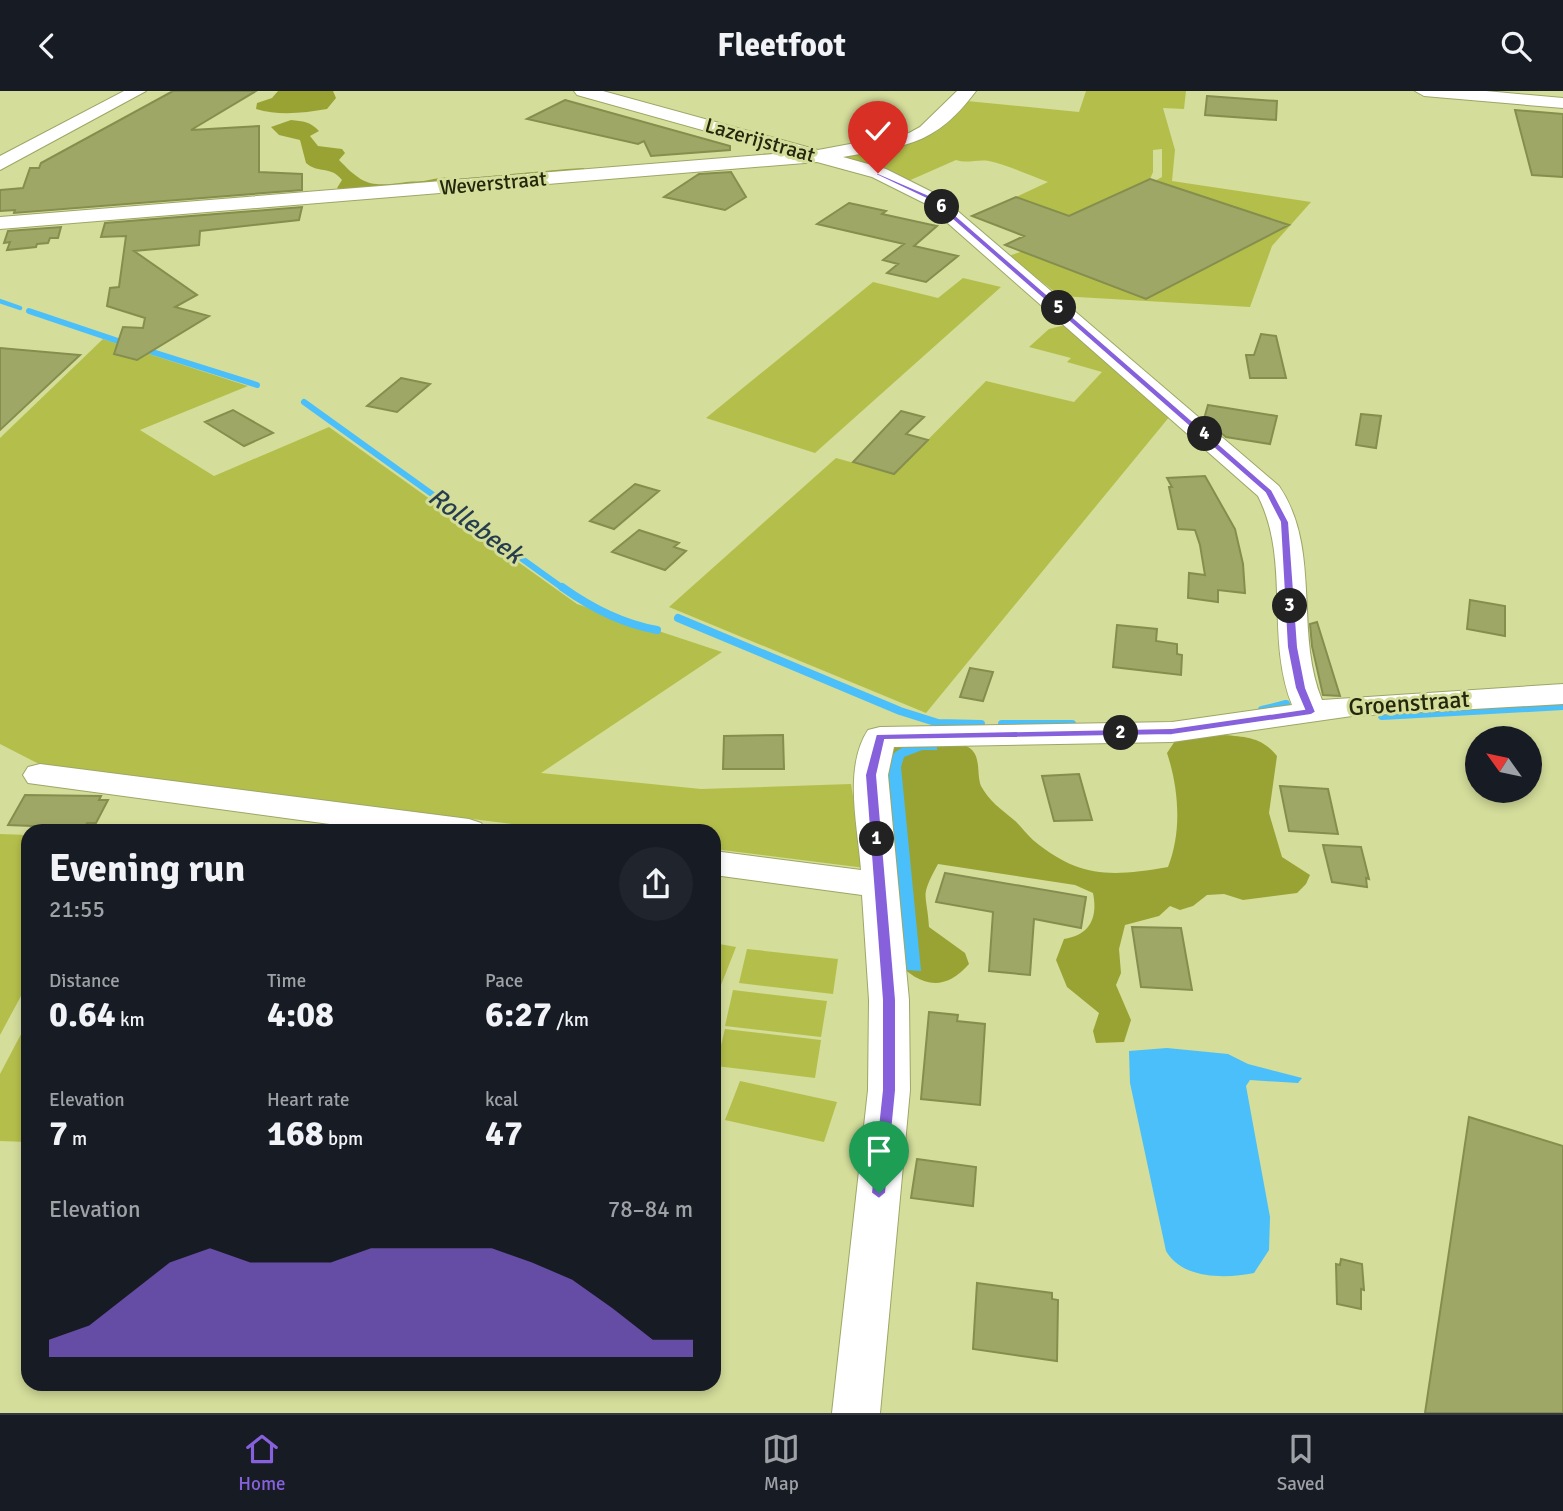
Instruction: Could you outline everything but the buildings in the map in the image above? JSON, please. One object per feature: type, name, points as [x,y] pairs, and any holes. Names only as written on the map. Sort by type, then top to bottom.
[{"type":"street","points":[[0,164],[137,91]]},
{"type":"street","name":"Lazerijstraat","points":[[583,91],[878,173],[933,200],[1269,492],[1284,522],[1293,647],[1301,688],[1311,712]]},
{"type":"street","name":"Weverstraat","points":[[0,223],[817,156],[914,138],[926,131],[967,91]]},
{"type":"street","points":[[1424,91],[1563,103]]},
{"type":"street","name":"Groenstraat","points":[[881,885],[871,775],[880,737],[1172,732],[1352,706],[1563,694]]},
{"type":"street","points":[[40,775],[415,824]]},
{"type":"street","points":[[721,864],[881,885],[889,1000],[889,1090],[856,1413]]},
{"type":"green space","points":[[278,91],[333,91],[336,98],[327,109],[309,112],[283,113],[256,109],[257,103],[272,98]]},
{"type":"green space","points":[[1086,91],[1186,91],[1184,109],[1163,108],[1175,150],[1172,181],[1311,202],[1272,246],[1250,307],[1060,296],[1009,256],[1162,177],[1162,149],[1153,150],[1153,172],[1150,179],[1069,216],[1016,197],[1048,182],[989,161],[956,160],[906,182],[845,162],[846,155],[923,138],[937,131],[967,101],[1079,112]]},
{"type":"green space","points":[[291,120],[303,122],[319,131],[310,136],[318,146],[342,149],[345,153],[339,160],[355,175],[369,183],[385,184],[584,168],[587,173],[342,191],[337,188],[342,180],[338,175],[306,163],[300,140],[279,135],[271,127]]},
{"type":"green space","points":[[963,278],[1001,287],[815,453],[706,418],[873,282],[938,298]]},
{"type":"green space","points":[[1065,325],[1170,416],[926,713],[669,607],[836,458],[894,474],[986,381],[1074,402],[1102,372],[1067,362],[1071,358],[1029,347],[1049,329]]},
{"type":"green space","points":[[103,339],[248,386],[140,430],[214,476],[329,427],[577,604],[722,652],[541,773],[701,789],[851,784],[865,868],[721,850],[721,824],[513,824],[39,764],[0,744],[0,438]]},
{"type":"green space","points":[[1224,735],[1259,742],[1277,756],[1269,813],[1282,857],[1310,875],[1297,893],[1243,900],[1224,894],[1207,895],[1193,906],[1180,910],[1170,906],[1159,916],[1125,925],[1119,949],[1121,973],[1116,985],[1131,1020],[1124,1042],[1096,1043],[1093,1031],[1099,1013],[1067,987],[1056,960],[1064,939],[1080,934],[1093,917],[1093,893],[1075,885],[938,864],[926,890],[929,927],[965,953],[969,964],[950,980],[931,983],[913,975],[895,960],[886,754],[894,747],[943,742],[968,747],[975,755],[984,791],[1033,840],[1065,862],[1081,868],[1112,873],[1168,867],[1175,839],[1177,810],[1167,753],[1175,741]]},
{"type":"green space","points":[[0,834],[21,835],[21,996],[0,1035]]},
{"type":"green space","points":[[721,944],[736,947],[721,985]]},
{"type":"green space","points":[[747,949],[838,959],[833,994],[739,983]]},
{"type":"green space","points":[[733,990],[827,1001],[821,1037],[725,1026]]},
{"type":"green space","points":[[725,1029],[821,1040],[815,1078],[721,1067],[721,1045]]},
{"type":"green space","points":[[21,1034],[21,1142],[0,1141],[0,1074]]},
{"type":"green space","points":[[740,1081],[837,1102],[824,1142],[725,1120]]},
{"type":"water","points":[[937,743],[937,750],[922,750],[904,757],[901,767],[921,971],[905,970],[886,768],[899,749]]},
{"type":"water","points":[[1167,1048],[1228,1054],[1248,1064],[1302,1078],[1298,1083],[1250,1080],[1246,1086],[1270,1217],[1269,1250],[1254,1273],[1218,1276],[1193,1272],[1173,1260],[1166,1251],[1130,1083],[1129,1051]]},
{"type":"waterway","name":"Rollebeek","points":[[0,301],[20,308]]},
{"type":"waterway","name":"Rollebeek","points":[[29,311],[127,344]]},
{"type":"waterway","name":"Rollebeek","points":[[143,349],[257,385]]},
{"type":"waterway","name":"Rollebeek","points":[[304,402],[564,589]]},
{"type":"waterway","name":"Rollebeek","points":[[562,587],[607,614],[657,630]]},
{"type":"waterway","name":"Rollebeek","points":[[678,618],[900,711],[938,723],[981,724]]},
{"type":"waterway","name":"Rollebeek","points":[[1262,710],[1286,704]]},
{"type":"waterway","name":"Rollebeek","points":[[1382,716],[1563,706]]},
{"type":"waterway","name":"Rollebeek","points":[[1002,724],[1072,724]]},
{"type":"route","points":[[878,173],[933,200],[976,235],[1269,492],[1284,522],[1293,647],[1301,688],[1311,712],[1208,729],[1172,732],[880,737],[871,775],[889,1000],[889,1090],[879,1193]]}]
